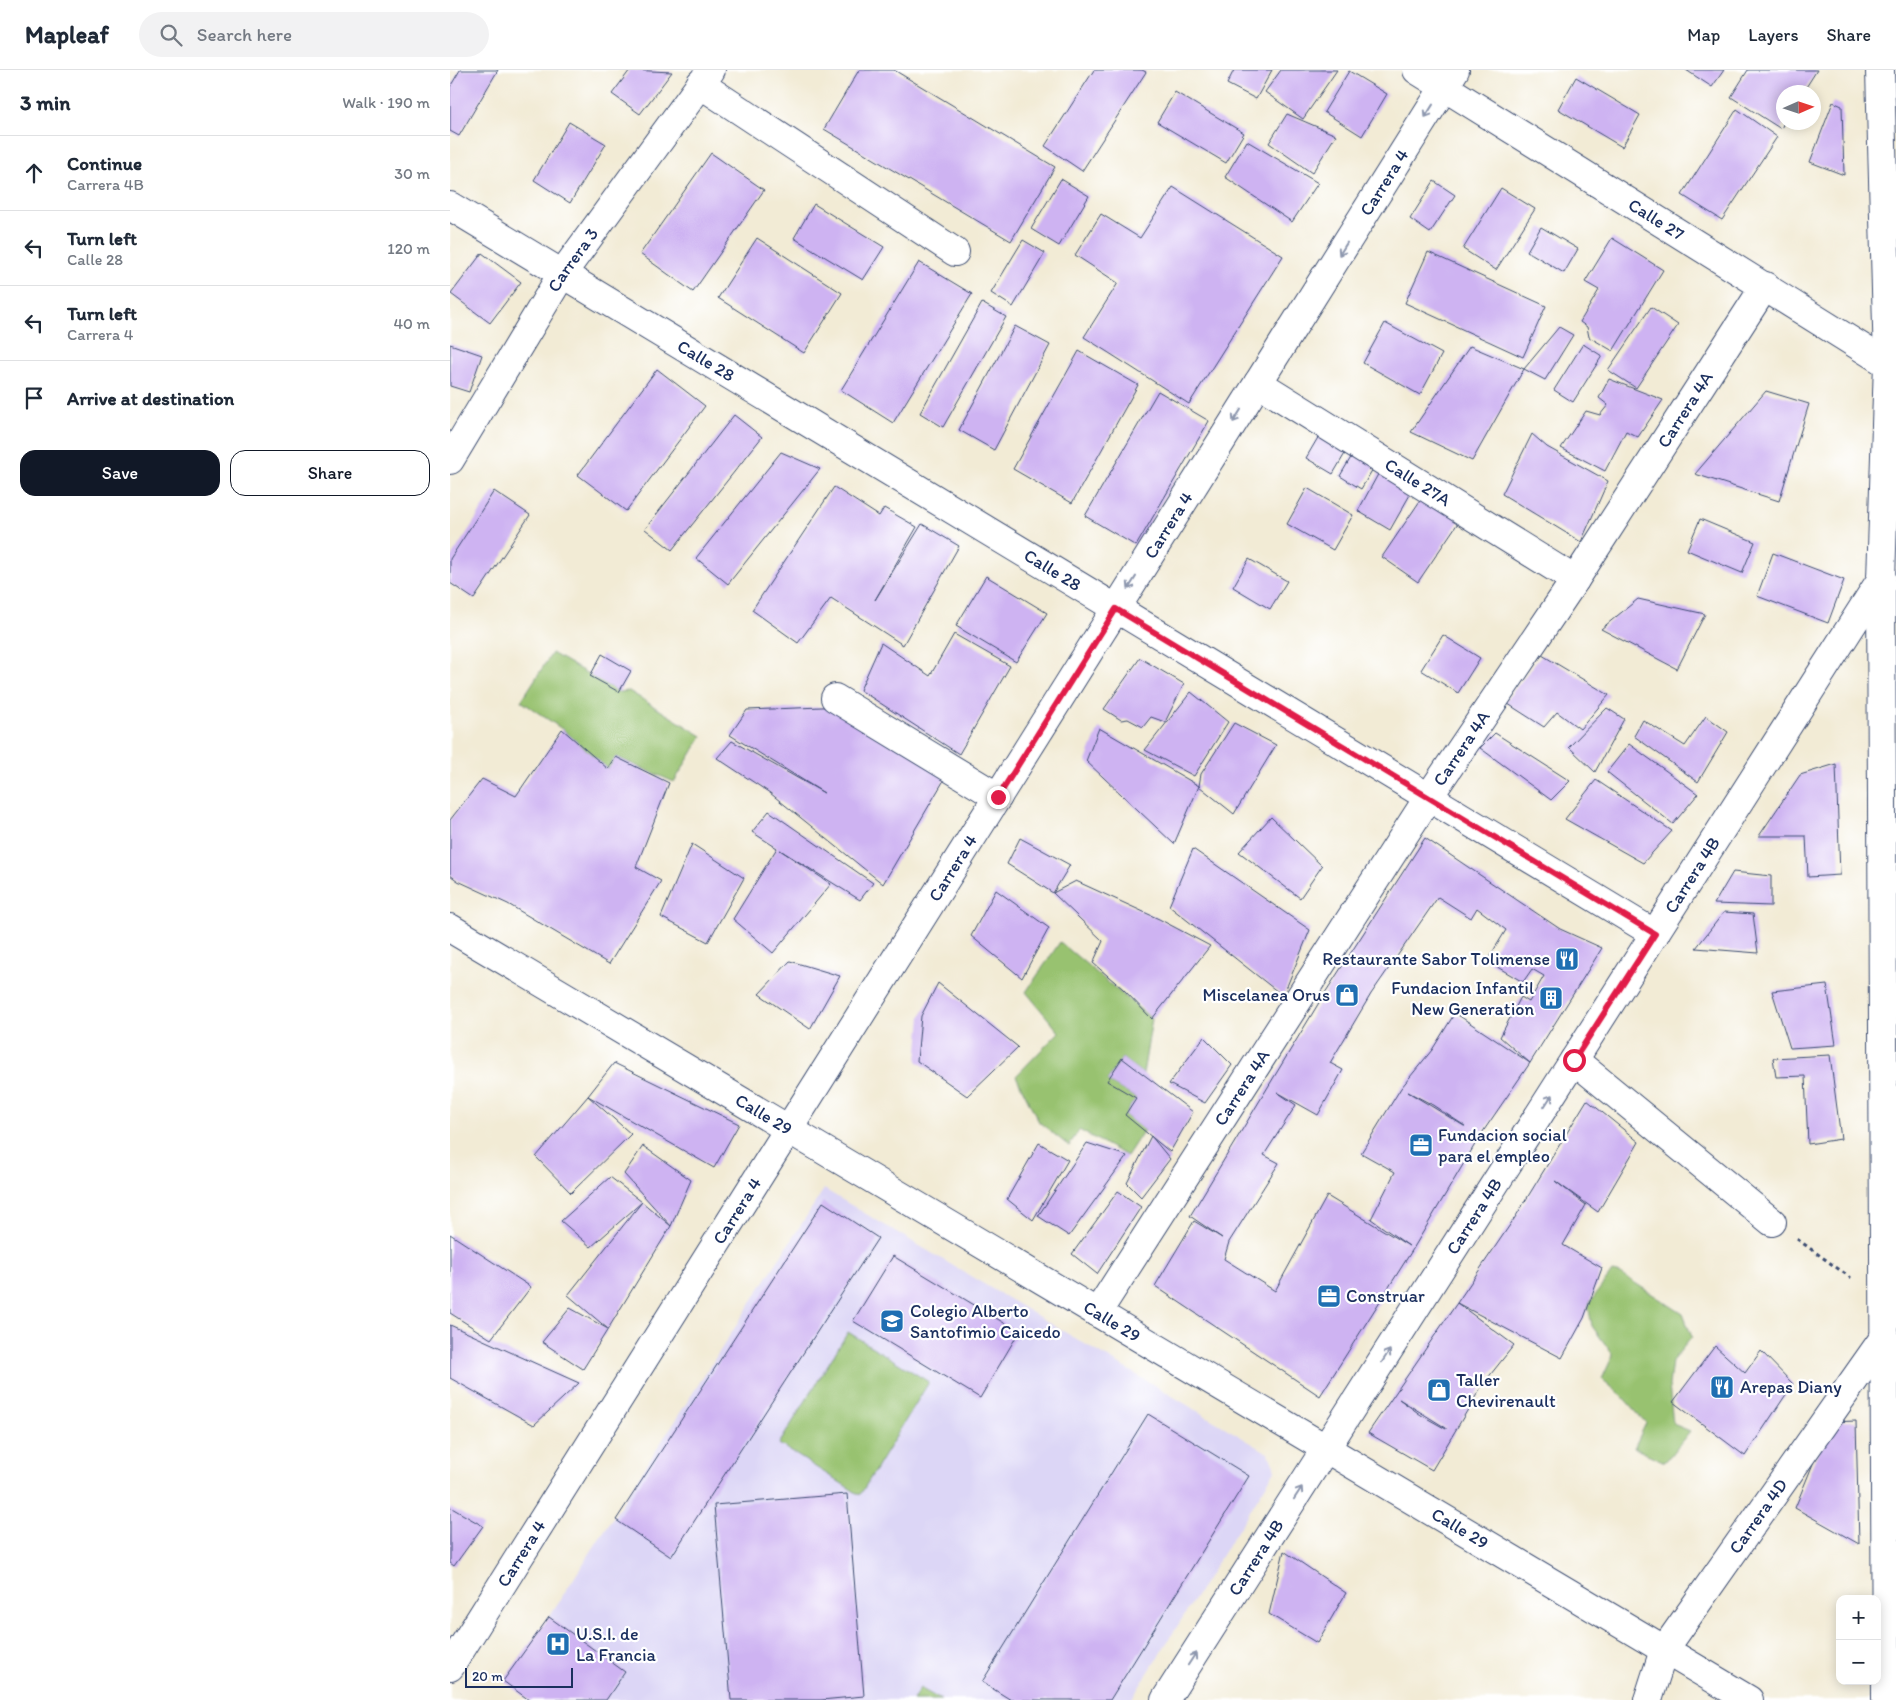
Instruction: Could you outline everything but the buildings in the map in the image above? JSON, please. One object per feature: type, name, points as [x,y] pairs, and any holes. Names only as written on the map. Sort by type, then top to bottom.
[{"type":"street","name":"Calle 27","points":[[1417,70],[1450,79],[1765,286],[1892,366]]},
{"type":"street","points":[[1880,70],[1892,366],[1881,580],[1886,1700]]},
{"type":"street","points":[[706,77],[954,252]]},
{"type":"street","name":"Carrera 3","points":[[450,460],[562,274],[706,77]]},
{"type":"street","name":"Carrera 4","points":[[450,1667],[1450,79]]},
{"type":"street","name":"Calle 28","points":[[450,206],[1655,934]]},
{"type":"street","name":"Carrera 4A","points":[[1097,1313],[1428,798],[1575,580],[1765,286]]},
{"type":"street","name":"Calle 27A","points":[[1258,383],[1575,580]]},
{"type":"street","name":"Carrera 4B","points":[[1165,1700],[1896,556]]},
{"type":"street","points":[[835,698],[998,797]]},
{"type":"street","name":"Calle 29","points":[[450,928],[1749,1700]]},
{"type":"street","points":[[1574,1060],[1772,1222]]},
{"type":"street","name":"Carrera 4D","points":[[1648,1700],[1664,1650],[1883,1339]]},
{"type":"path","points":[[1772,1222],[1883,1300]]},
{"type":"shaded area","name":"Colegio Alberto Santofimio Caicedo","points":[[824,1189],[1268,1453],[1276,1469],[1131,1700],[606,1700],[625,1672],[549,1617]]},
{"type":"green space","points":[[552,653],[619,692],[629,691],[702,736],[674,782],[616,757],[608,769],[562,729],[521,701]]},
{"type":"green space","points":[[1060,942],[1152,1019],[1143,1074],[1122,1058],[1107,1081],[1136,1098],[1125,1115],[1144,1130],[1127,1156],[1079,1130],[1069,1146],[1039,1122],[1016,1076],[1059,1032],[1026,992]]},
{"type":"green space","points":[[1612,1272],[1621,1274],[1683,1314],[1692,1337],[1672,1361],[1669,1385],[1673,1424],[1690,1431],[1665,1462],[1634,1448],[1646,1423],[1621,1395],[1602,1379],[1613,1355],[1592,1326],[1588,1305]]},
{"type":"green space","points":[[848,1332],[929,1382],[860,1495],[779,1444]]},
{"type":"green space","points":[[920,1688],[941,1700],[913,1700]]},
{"type":"place","name":"Restaurante Sabor Tolimense","points":[[1567,959]]},
{"type":"place","name":"Miscelanea Orus","points":[[1347,995]]},
{"type":"place","name":"Fundacion Infantil New Generation","points":[[1551,998]]},
{"type":"place","name":"Fundacion social para el empleo","points":[[1421,1145]]},
{"type":"place","name":"Construar","points":[[1329,1296]]},
{"type":"place","name":"Colegio Alberto Santofimio Caicedo","points":[[892,1321]]},
{"type":"place","name":"Arepas Diany","points":[[1722,1387]]},
{"type":"place","name":"Taller Chevirenault","points":[[1439,1390]]},
{"type":"place","name":"U.S.I. de La Francia","points":[[558,1644]]},
{"type":"route","points":[[998,797],[1116,609],[1655,934],[1574,1060]]}]
